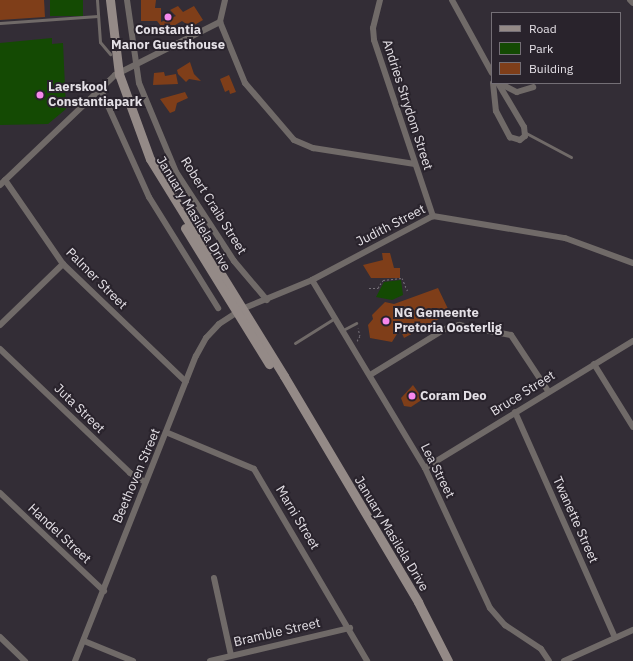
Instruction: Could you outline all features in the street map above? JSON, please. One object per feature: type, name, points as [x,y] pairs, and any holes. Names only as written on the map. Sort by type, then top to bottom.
[{"type":"main road","name":"January Masilela Drive","points":[[105,0],[110,54],[136,141],[418,602],[448,661]]},
{"type":"main road","name":"January Masilela Drive","points":[[110,0],[117,75]]},
{"type":"street","name":"Robert Craib Street","points":[[128,0],[136,64],[143,97],[180,180],[234,261],[267,300]]},
{"type":"street","points":[[225,0],[220,22],[247,87],[294,140],[314,148],[415,164]]},
{"type":"street","name":"Andries Strydom Street","points":[[380,0],[373,36],[433,216]]},
{"type":"street","points":[[452,0],[491,71]]},
{"type":"street","points":[[630,0],[633,3]]},
{"type":"street","points":[[2,182],[100,88],[117,75],[220,22]]},
{"type":"street","points":[[493,84],[494,106],[508,133],[518,141],[526,133],[500,84]]},
{"type":"street","points":[[501,84],[517,92],[533,87]]},
{"type":"street","points":[[100,88],[146,191],[218,308]]},
{"type":"street","name":"Palmer Street","points":[[2,182],[63,264],[186,382]]},
{"type":"street","name":"Judith Street","points":[[239,311],[312,280],[433,216],[565,238],[633,263]]},
{"type":"street","points":[[0,325],[63,264]]},
{"type":"street","name":"Lea Street","points":[[312,280],[425,468],[490,608],[505,625],[541,649],[550,661]]},
{"type":"street","name":"Beethoven Street","points":[[75,661],[104,591],[145,482],[168,433],[186,382],[206,338],[239,311]]},
{"type":"street","points":[[370,375],[445,328],[459,325],[511,335],[548,392]]},
{"type":"street","name":"Bruce Street","points":[[425,468],[633,341]]},
{"type":"street","name":"Juta Street","points":[[0,349],[130,473],[145,482]]},
{"type":"street","points":[[594,364],[633,427]]},
{"type":"street","name":"Twanette Street","points":[[515,412],[615,638]]},
{"type":"street","name":"Marni Street","points":[[168,433],[254,469],[350,628],[367,661]]},
{"type":"street","name":"Handel Street","points":[[0,493],[104,591]]},
{"type":"street","points":[[214,578],[231,656]]},
{"type":"street","name":"Bramble Street","points":[[210,661],[350,628]]},
{"type":"street","points":[[564,661],[633,630]]},
{"type":"street","points":[[0,637],[26,661]]},
{"type":"street","points":[[84,641],[133,661]]},
{"type":"lane","points":[[97,0],[100,42],[110,54]]},
{"type":"lane","points":[[0,23],[98,16]]},
{"type":"lane","points":[[526,133],[571,156]]},
{"type":"lane","points":[[295,343],[335,318]]},
{"type":"lane","points":[[342,331],[356,323]]},
{"type":"path","points":[[369,288],[378,288],[383,280],[402,278],[408,292]]},
{"type":"path","points":[[351,345],[360,336],[356,323]]},
{"type":"green space","points":[[50,0],[83,0],[83,16],[50,16]]},
{"type":"green space","points":[[52,38],[52,44],[63,43],[66,109],[48,124],[0,125],[0,43]]},
{"type":"green space","points":[[401,280],[403,295],[392,300],[376,297],[384,282]]},
{"type":"building","points":[[0,0],[44,0],[45,17],[0,20]]},
{"type":"building","points":[[141,0],[156,0],[155,8],[161,8],[161,22],[176,16],[170,10],[178,6],[183,12],[194,6],[203,20],[191,27],[182,21],[165,31],[157,21],[141,21]]},
{"type":"building","points":[[190,62],[194,74],[201,81],[189,79],[186,82],[178,74],[177,70]]},
{"type":"building","points":[[164,72],[165,76],[176,74],[178,84],[153,85],[154,73]]},
{"type":"building","points":[[229,75],[236,92],[230,94],[229,90],[225,92],[220,79]]},
{"type":"building","points":[[185,92],[188,98],[177,103],[175,111],[170,113],[160,99]]},
{"type":"building","points":[[382,253],[390,253],[394,268],[400,268],[400,278],[371,278],[363,265],[383,260]]},
{"type":"building","points":[[438,288],[450,313],[404,338],[400,329],[392,342],[370,338],[368,325],[373,319],[372,315],[385,302],[394,304]]},
{"type":"building","name":"Coram Deo","points":[[413,385],[423,399],[411,407],[404,406],[401,398]]},
{"type":"place","name":"Constantia Manor Guesthouse","points":[[168,17]]},
{"type":"place","name":"Laerskool Constantiapark","points":[[40,95]]},
{"type":"place","name":"NG Gemeente Pretoria Oosterlig","points":[[386,321]]},
{"type":"place","name":"Coram Deo","points":[[412,396]]}]
